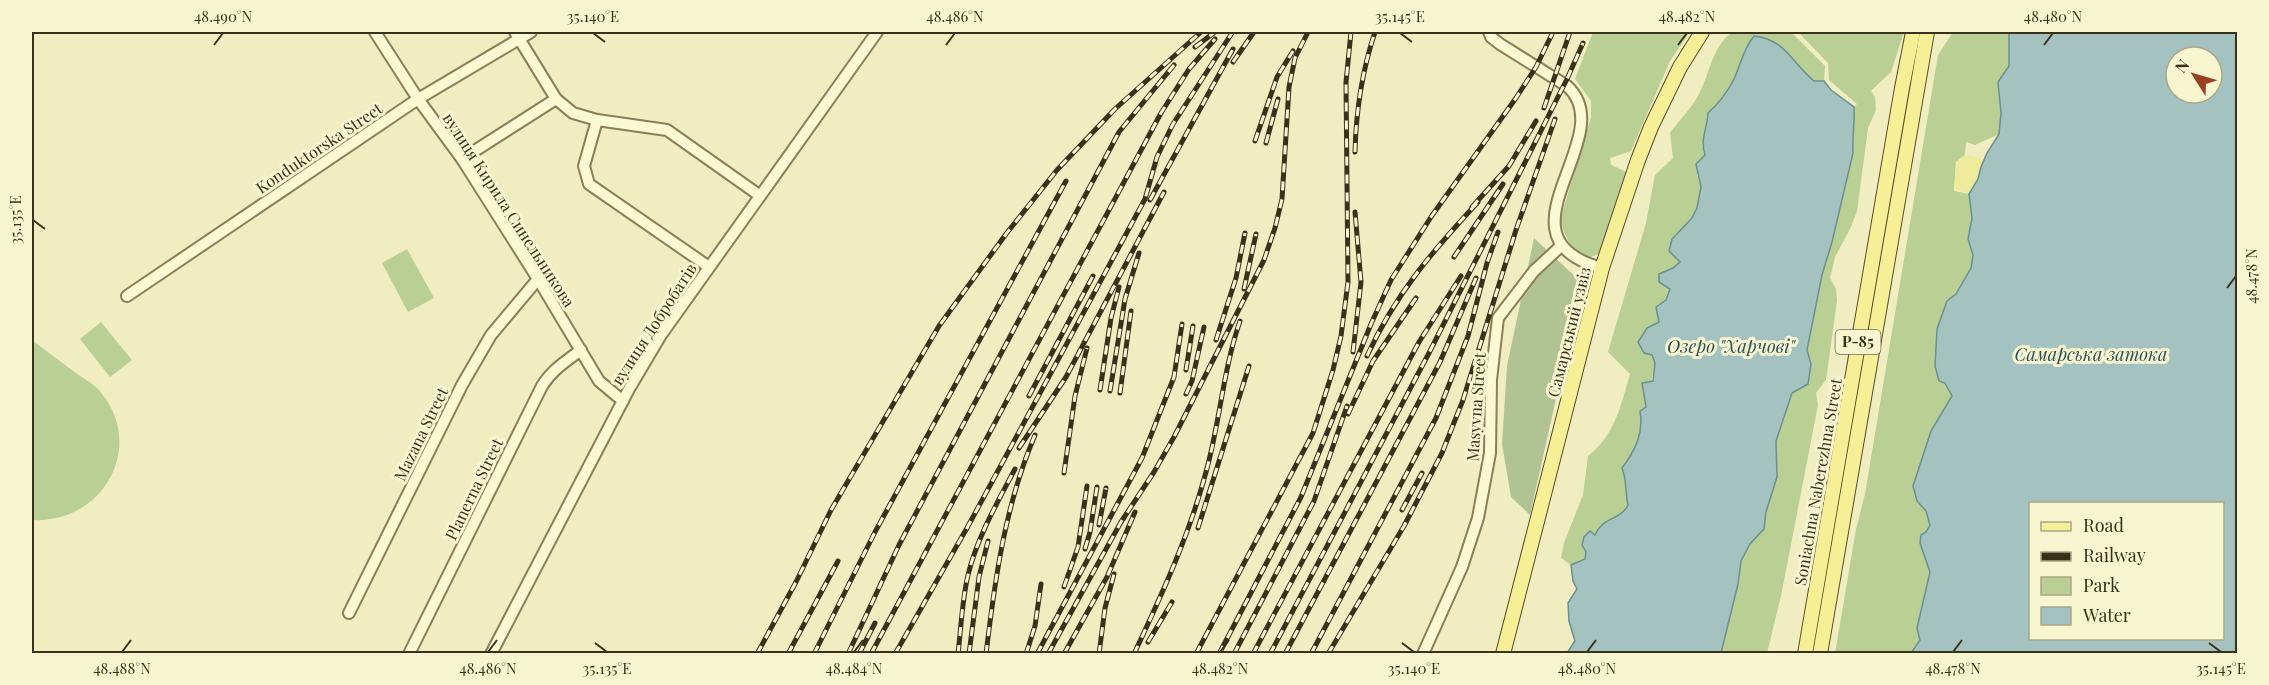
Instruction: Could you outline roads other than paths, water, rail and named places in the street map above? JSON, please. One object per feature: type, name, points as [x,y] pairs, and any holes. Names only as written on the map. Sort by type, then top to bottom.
[{"type":"main road","name":"Самарський узвіз","points":[[1503,654],[1602,268],[1651,127],[1680,67],[1702,32]]},
{"type":"main road","name":"Soniachna Naberezhna Street","points":[[1805,654],[1913,32]]},
{"type":"main road","name":"Soniachna Naberezhna Street","points":[[1820,654],[1927,32]]},
{"type":"street","name":"вулиця Кирила Синельникова","points":[[375,32],[418,99],[462,159],[599,381],[623,401]]},
{"type":"street","name":"Konduktorska Street","points":[[127,296],[418,99],[518,35],[531,32]]},
{"type":"street","name":"вулиця Добробатів","points":[[491,654],[623,401],[662,335],[759,195],[877,32]]},
{"type":"street","points":[[1489,32],[1491,38],[1567,86],[1580,103],[1581,123],[1555,212],[1554,230],[1561,246],[1582,263],[1602,268]]},
{"type":"street","points":[[518,35],[556,99],[573,113],[597,120],[667,130],[759,195]]},
{"type":"street","points":[[462,159],[556,99]]},
{"type":"street","points":[[597,120],[584,166],[589,184],[709,267]]},
{"type":"street","name":"Masyvna Street","points":[[1423,654],[1462,567],[1478,518],[1490,453],[1491,380],[1498,318],[1534,271],[1561,246]]},
{"type":"street","name":"Mazana Street","points":[[348,614],[462,385],[491,335],[538,279]]},
{"type":"street","name":"Planerna Street","points":[[409,654],[542,386],[556,368],[581,350]]},
{"type":"water","name":"Самарська затока","points":[[2009,32],[2237,32],[2237,653],[1911,653],[1920,640],[1917,628],[1930,572],[1920,543],[1921,535],[1930,525],[1926,511],[1917,501],[1913,486],[1931,431],[1952,396],[1945,383],[1939,381],[1935,366],[1937,329],[1947,301],[1956,294],[1971,268],[1973,255],[1968,239],[1972,218],[1969,194],[1978,179],[1987,153],[1999,134],[2001,113],[1998,82],[2009,66]]},
{"type":"water","name":"Озеро \"Харчові\"","points":[[1754,36],[1765,38],[1781,47],[1814,81],[1824,81],[1831,90],[1854,107],[1853,153],[1822,275],[1807,350],[1811,364],[1808,384],[1792,393],[1776,441],[1777,477],[1766,512],[1764,529],[1750,544],[1741,561],[1738,584],[1721,653],[1567,653],[1575,641],[1569,621],[1568,603],[1577,589],[1573,581],[1571,565],[1585,559],[1586,552],[1582,545],[1584,537],[1590,531],[1595,535],[1603,524],[1620,514],[1628,505],[1622,468],[1637,441],[1641,427],[1640,411],[1646,407],[1642,383],[1653,381],[1655,363],[1652,355],[1644,353],[1638,342],[1647,328],[1659,322],[1656,307],[1666,300],[1670,289],[1659,282],[1659,274],[1680,262],[1669,251],[1672,239],[1692,218],[1697,208],[1701,187],[1696,164],[1705,155],[1703,139],[1708,113],[1732,84],[1745,51]]},
{"type":"railway","points":[[757,654],[831,510],[939,326],[1006,234],[1057,170],[1115,109],[1201,32]]},
{"type":"railway","points":[[1195,47],[1215,32]]},
{"type":"railway","points":[[1233,62],[1254,32]]},
{"type":"railway","points":[[1048,654],[1121,522],[1174,437],[1264,260],[1282,199],[1289,87],[1295,58],[1308,32]]},
{"type":"railway","points":[[1196,654],[1313,433],[1333,370],[1341,336],[1348,282],[1346,82],[1351,32]]},
{"type":"railway","points":[[1355,152],[1361,91],[1375,32]]},
{"type":"railway","points":[[1219,654],[1301,497],[1391,280],[1431,217],[1516,98],[1536,67],[1553,32]]},
{"type":"railway","points":[[1544,108],[1570,32]]},
{"type":"railway","points":[[895,654],[967,528],[1145,199],[1157,157],[1173,124],[1232,33]]},
{"type":"railway","points":[[871,654],[1161,113],[1189,69],[1215,39]]},
{"type":"railway","points":[[1270,654],[1429,353],[1583,43]]},
{"type":"railway","points":[[1150,200],[1233,49]]},
{"type":"railway","points":[[1255,141],[1277,77],[1293,51]]},
{"type":"railway","points":[[848,654],[899,545],[1119,132],[1174,65]]},
{"type":"railway","points":[[1266,143],[1278,99]]},
{"type":"railway","points":[[1328,654],[1404,526],[1442,453],[1463,400],[1516,230],[1555,119]]},
{"type":"railway","points":[[1472,207],[1509,166],[1536,121]]},
{"type":"railway","points":[[814,654],[875,532],[1066,181]]},
{"type":"railway","points":[[1454,257],[1503,184]]},
{"type":"railway","points":[[1019,448],[1066,377],[1164,192]]},
{"type":"railway","points":[[1367,356],[1390,312],[1416,274],[1478,202]]},
{"type":"railway","points":[[1353,352],[1361,282],[1355,212]]},
{"type":"railway","points":[[1311,654],[1436,418],[1468,336],[1487,263],[1498,232]]},
{"type":"railway","points":[[1216,340],[1236,278],[1245,233]]},
{"type":"railway","points":[[1244,289],[1256,234]]},
{"type":"railway","points":[[1110,391],[1125,299],[1139,253]]},
{"type":"railway","points":[[1029,396],[1093,276]]},
{"type":"railway","points":[[1253,654],[1419,342],[1461,276]]},
{"type":"railway","points":[[1285,654],[1440,362],[1476,278]]},
{"type":"railway","points":[[1100,390],[1111,318],[1119,287]]},
{"type":"railway","points":[[1348,414],[1373,361],[1416,298]]},
{"type":"railway","points":[[1120,393],[1131,311]]},
{"type":"railway","points":[[1134,654],[1192,519],[1211,453],[1229,358],[1240,321]]},
{"type":"railway","points":[[1037,654],[1142,458],[1174,377],[1182,324]]},
{"type":"railway","points":[[1186,370],[1193,326]]},
{"type":"railway","points":[[1186,394],[1192,381],[1204,327]]},
{"type":"railway","points":[[1064,473],[1075,396],[1087,348]]},
{"type":"railway","points":[[1198,528],[1249,366]]},
{"type":"railway","points":[[1234,654],[1314,501],[1347,406]]},
{"type":"railway","points":[[986,654],[993,598],[1009,515],[1035,435]]},
{"type":"railway","points":[[958,654],[964,595],[972,561],[988,521],[1015,469]]},
{"type":"railway","points":[[1402,510],[1422,473]]},
{"type":"railway","points":[[1064,587],[1078,547],[1087,486]]},
{"type":"railway","points":[[1085,549],[1097,487]]},
{"type":"railway","points":[[1099,525],[1106,488]]},
{"type":"railway","points":[[1064,654],[1107,577],[1135,512]]},
{"type":"railway","points":[[969,654],[979,577],[988,541]]},
{"type":"railway","points":[[788,654],[838,561]]},
{"type":"railway","points":[[1099,654],[1105,608],[1114,574]]},
{"type":"railway","points":[[1026,654],[1035,626],[1041,584]]},
{"type":"railway","points":[[1148,642],[1172,602]]},
{"type":"railway","points":[[859,654],[875,623]]}]
